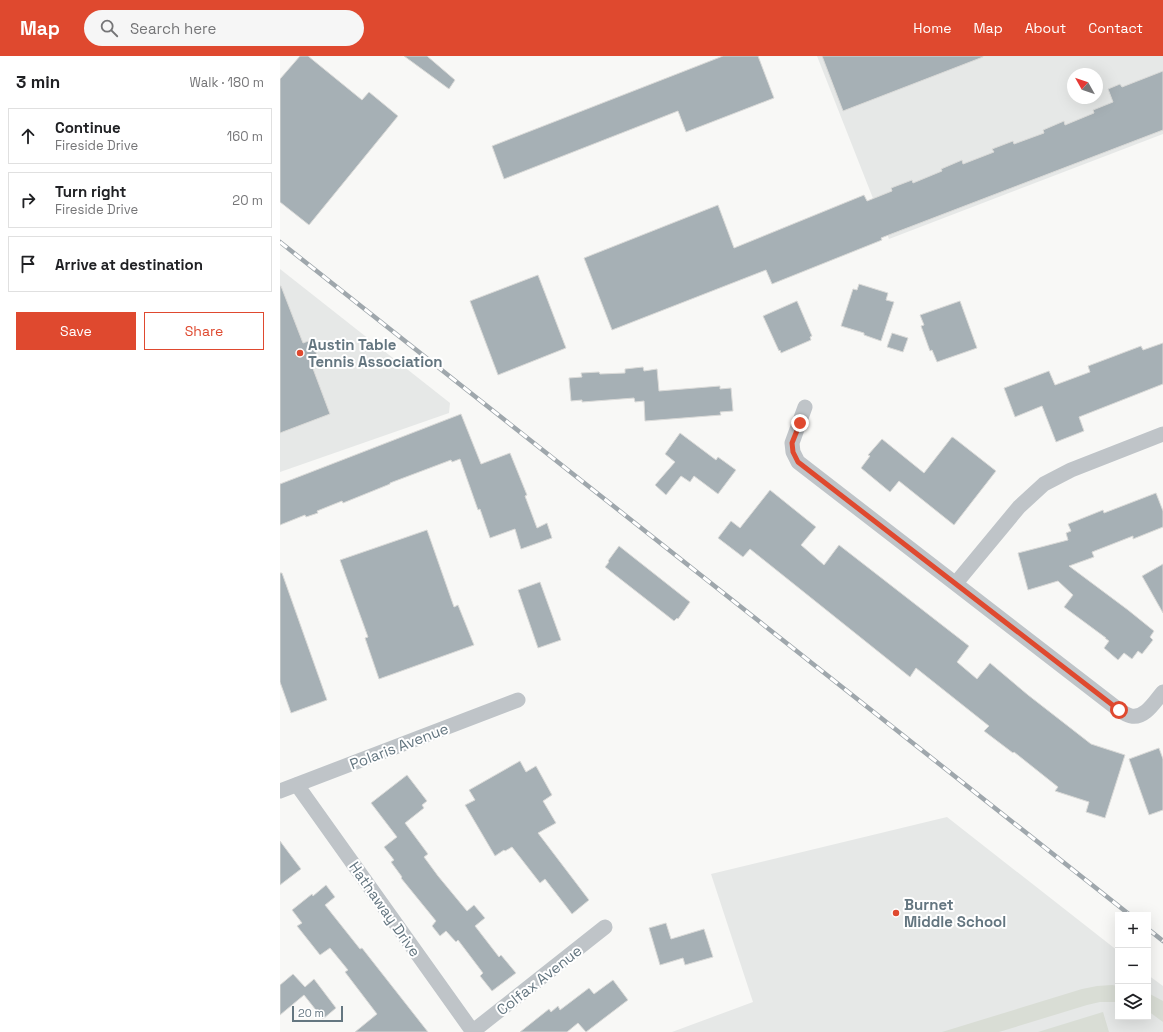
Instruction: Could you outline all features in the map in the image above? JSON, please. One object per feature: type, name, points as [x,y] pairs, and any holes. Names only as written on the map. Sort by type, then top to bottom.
[{"type":"street","points":[[805,407],[792,443],[793,452],[798,462],[1119,710],[1131,716],[1143,714],[1152,706],[1163,692]]},
{"type":"street","points":[[956,583],[1019,506],[1044,484],[1071,470],[1163,434]]},
{"type":"street","name":"Polaris Avenue","points":[[280,792],[518,700]]},
{"type":"street","name":"Hathaway Drive","points":[[297,785],[472,1032]]},
{"type":"street","name":"Colfax Avenue","points":[[472,1032],[605,927]]},
{"type":"shaded area","points":[[817,56],[1163,56],[1163,134],[889,239]]},
{"type":"shaded area","points":[[280,269],[450,403],[449,413],[280,472]]},
{"type":"shaded area","name":"Burnet Middle School","points":[[947,817],[1115,949],[1115,1020],[1151,1020],[1151,977],[1163,986],[1163,1032],[672,1032],[753,1002],[711,874]]},
{"type":"shaded area","points":[[1097,986],[1115,986],[1115,1002],[1100,1002],[1087,1005],[999,1032],[942,1032],[1082,989]]},
{"type":"shaded area","points":[[1151,995],[1163,1001],[1163,1022],[1151,1013]]},
{"type":"shaded area","points":[[1103,1012],[1109,1032],[1038,1032]]},
{"type":"building","points":[[300,56],[308,56],[362,100],[369,92],[398,116],[309,225],[280,202],[280,79]]},
{"type":"building","points":[[404,56],[427,56],[455,80],[449,89]]},
{"type":"building","points":[[723,56],[758,56],[774,98],[686,132],[678,111],[504,179],[492,146]]},
{"type":"building","points":[[822,56],[983,56],[983,57],[843,111]]},
{"type":"building","points":[[1163,71],[1163,130],[881,238],[882,240],[772,284],[766,270],[612,330],[584,258],[718,205],[734,248],[864,195],[867,201],[892,191],[891,188],[912,180],[913,183],[942,171],[941,169],[962,160],[963,164],[994,152],[992,149],[1013,141],[1014,144],[1044,133],[1043,130],[1064,121],[1065,125],[1094,113],[1093,110],[1113,102],[1108,89],[1120,84],[1122,87]]},
{"type":"building","points":[[538,275],[566,348],[498,375],[470,301]]},
{"type":"building","points":[[859,284],[888,293],[886,300],[894,302],[881,341],[864,335],[864,333],[841,326],[853,289],[857,290]]},
{"type":"building","points":[[280,286],[303,343],[311,340],[317,355],[309,358],[330,414],[280,433]]},
{"type":"building","points":[[797,301],[812,336],[810,337],[811,340],[781,353],[763,316]]},
{"type":"building","points":[[960,301],[977,348],[937,362],[932,350],[930,351],[921,326],[924,325],[920,315]]},
{"type":"building","points":[[892,333],[908,338],[903,352],[887,347]]},
{"type":"building","points":[[1163,343],[1163,384],[1079,417],[1084,431],[1056,442],[1042,406],[1015,417],[1004,388],[1049,371],[1055,385],[1090,372],[1088,366],[1141,346],[1143,350]]},
{"type":"building","points":[[643,367],[644,371],[657,369],[659,391],[720,386],[720,389],[731,388],[733,411],[720,412],[721,415],[645,421],[644,401],[635,402],[634,398],[582,402],[582,400],[571,401],[569,378],[582,377],[581,373],[625,373],[625,369]]},
{"type":"building","points":[[461,414],[481,464],[510,453],[527,495],[525,496],[537,528],[547,523],[552,538],[521,549],[515,529],[490,538],[480,509],[478,510],[460,459],[452,462],[451,460],[343,503],[342,501],[317,511],[318,513],[306,517],[305,515],[280,525],[280,484]]},
{"type":"building","points":[[680,433],[716,460],[718,457],[736,470],[718,494],[694,476],[690,482],[681,476],[666,495],[655,485],[675,462],[665,454]]},
{"type":"building","points":[[952,437],[996,471],[954,525],[899,481],[890,492],[861,468],[870,456],[868,455],[882,439],[924,473]]},
{"type":"building","points":[[770,490],[816,527],[801,545],[824,565],[839,545],[969,646],[957,662],[977,679],[990,663],[1091,744],[1125,755],[1105,818],[1086,812],[1089,802],[1055,791],[1058,787],[1014,752],[1013,753],[984,731],[989,726],[916,668],[910,677],[750,549],[743,557],[718,538],[731,521],[740,528]]},
{"type":"building","points":[[1156,493],[1163,511],[1163,527],[1133,539],[1133,536],[1092,552],[1094,557],[1069,566],[1154,631],[1150,637],[1153,640],[1142,654],[1138,651],[1132,659],[1124,653],[1118,660],[1104,648],[1109,641],[1106,638],[1064,607],[1073,595],[1058,581],[1028,590],[1018,553],[1068,540],[1066,533],[1071,531],[1068,524],[1103,510],[1104,513]]},
{"type":"building","points":[[427,530],[454,607],[458,605],[474,645],[379,679],[365,638],[368,637],[340,560]]},
{"type":"building","points":[[619,546],[690,602],[678,619],[677,618],[674,621],[605,567]]},
{"type":"building","points":[[1163,564],[1163,613],[1142,576]]},
{"type":"building","points":[[280,573],[282,573],[327,700],[291,713],[280,682]]},
{"type":"building","points":[[540,582],[561,640],[538,648],[518,590]]},
{"type":"building","points":[[1159,748],[1163,759],[1163,810],[1149,815],[1129,759]]},
{"type":"building","points":[[520,761],[526,772],[536,766],[552,795],[543,801],[556,823],[538,833],[589,900],[572,914],[545,879],[540,883],[512,847],[495,856],[465,805],[475,800],[469,790]]},
{"type":"building","points":[[407,775],[427,801],[422,805],[424,808],[405,823],[428,854],[424,857],[467,911],[474,905],[485,918],[475,926],[499,957],[501,955],[516,973],[492,991],[480,976],[483,973],[458,940],[456,942],[446,931],[440,936],[432,926],[436,921],[401,878],[402,877],[391,862],[394,860],[384,847],[397,837],[371,803]]},
{"type":"building","points":[[280,841],[301,869],[280,885]]},
{"type":"building","points":[[326,885],[335,897],[325,905],[360,949],[362,948],[428,1032],[355,1032],[377,1014],[345,972],[348,970],[330,948],[320,955],[297,926],[302,923],[292,910]]},
{"type":"building","points":[[666,923],[671,939],[704,929],[713,957],[685,965],[683,958],[660,965],[649,928]]},
{"type":"building","points":[[293,974],[305,987],[314,979],[336,1008],[323,1019],[304,995],[280,1015],[280,985]]},
{"type":"building","points":[[613,980],[628,1000],[586,1032],[578,1023],[567,1032],[520,1032],[549,1009],[551,1012],[558,1006],[560,1010],[589,988],[594,994]]},
{"type":"railway","points":[[280,242],[1126,912]]},
{"type":"railway","points":[[1151,931],[1163,941]]},
{"type":"place","name":"Austin Table Tennis Association","points":[[300,353]]},
{"type":"place","name":"Burnet Middle School","points":[[896,913]]},
{"type":"route","points":[[800,423],[792,443],[793,452],[798,462],[1119,710]]}]
